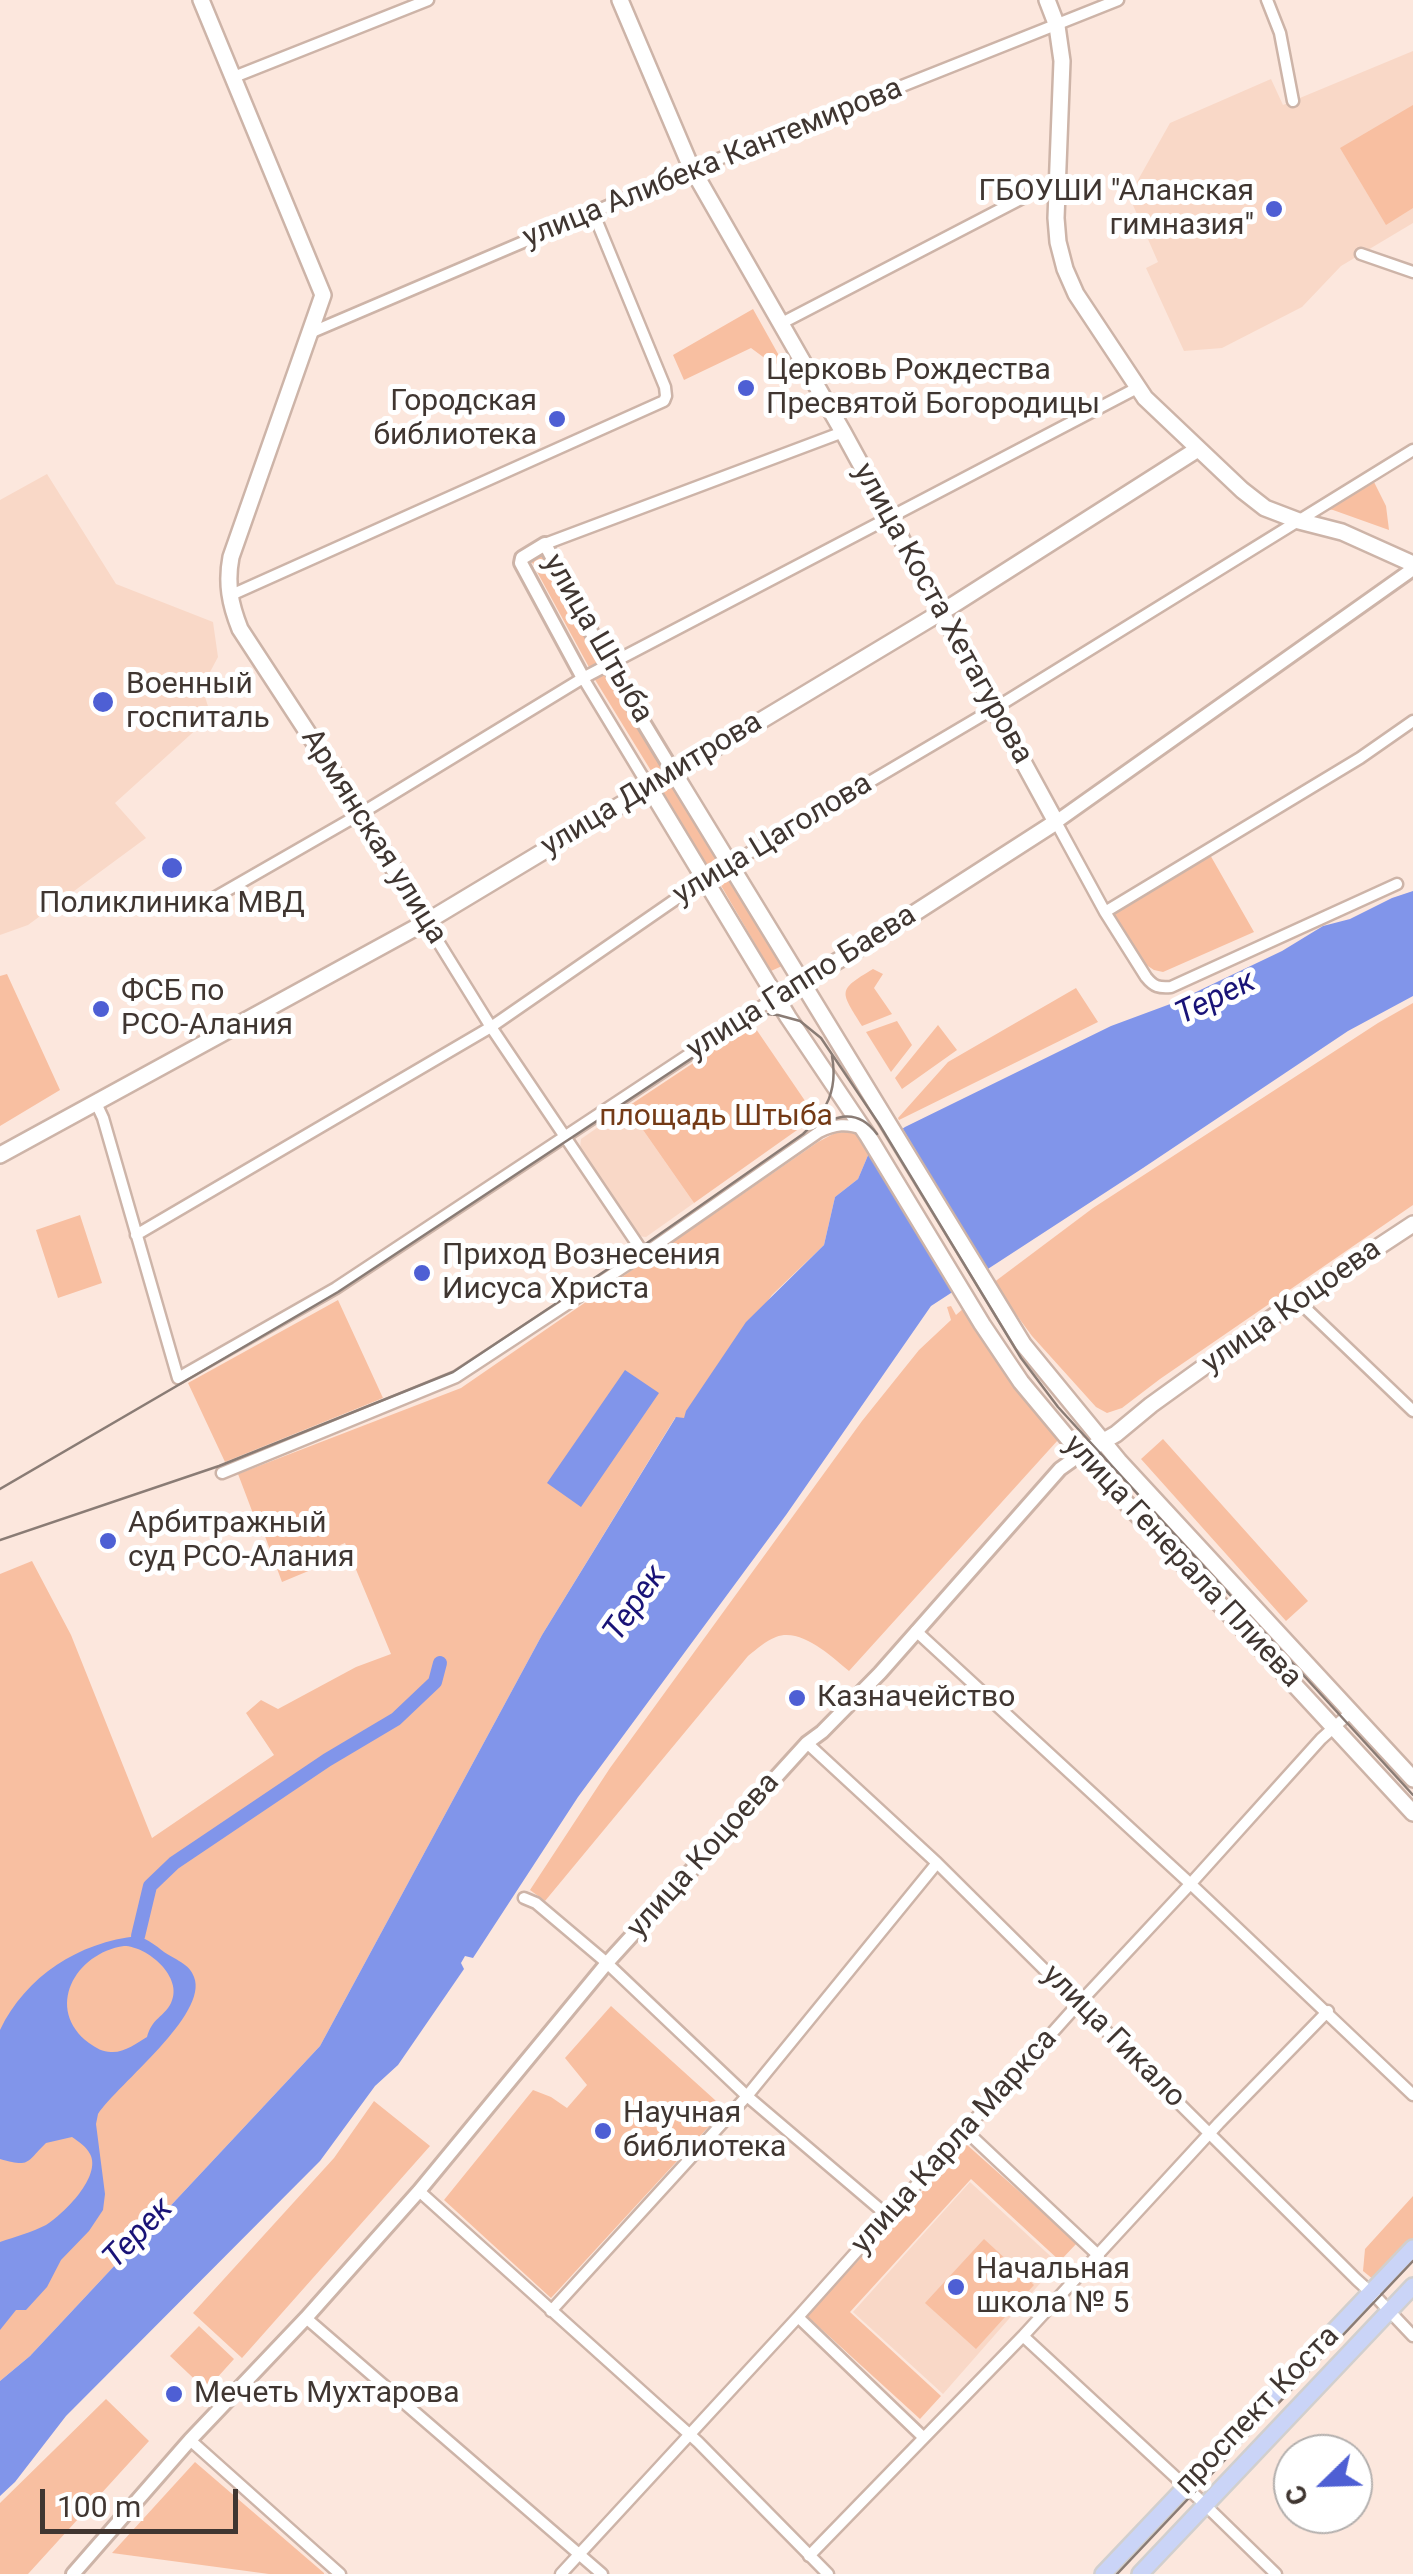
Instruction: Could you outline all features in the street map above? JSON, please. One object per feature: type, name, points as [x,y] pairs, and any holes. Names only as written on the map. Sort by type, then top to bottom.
[{"type":"main road","points":[[202,0],[323,295],[232,557],[229,596]]},
{"type":"main road","name":"улица Коста Хетагурова","points":[[620,0],[693,170],[843,432],[1056,822]]},
{"type":"main road","points":[[1048,0],[1062,61],[1058,242],[1065,270],[1086,312],[1137,388],[1265,508],[1342,532],[1413,566]]},
{"type":"main road","name":"улица Димитрова","points":[[0,1155],[426,922],[942,611],[1198,449]]},
{"type":"main road","name":"Армянская улица","points":[[229,596],[240,629],[426,922]]},
{"type":"main road","name":"улица Штыба","points":[[674,772],[885,1118]]},
{"type":"main road","name":"улица Штыба","points":[[649,787],[776,997],[865,1132]]},
{"type":"main road","name":"улица Гаппо Баева","points":[[776,997],[1056,822]]},
{"type":"main road","name":"улица Генерала Плиева","points":[[885,1118],[1023,1344],[1103,1440],[1413,1779]]},
{"type":"main road","name":"улица Генерала Плиева","points":[[865,1132],[1021,1382],[1080,1454],[1413,1813]]},
{"type":"main road","name":"улица Коцоева","points":[[1080,1454],[1116,1434],[1296,1300],[1413,1224]]},
{"type":"main road","name":"проспект Коста","points":[[1103,2574],[1413,2248]]},
{"type":"main road","name":"проспект Коста","points":[[1140,2574],[1413,2286]]},
{"type":"street","points":[[234,77],[428,0]]},
{"type":"street","name":"улица Алибека Кантемирова","points":[[310,332],[693,170],[1118,0]]},
{"type":"street","points":[[1267,0],[1280,32],[1293,101]]},
{"type":"street","points":[[780,324],[1059,179]]},
{"type":"street","points":[[229,596],[664,401],[665,386],[594,212]]},
{"type":"street","points":[[1360,254],[1413,272]]},
{"type":"street","points":[[200,906],[608,664],[1137,388]]},
{"type":"street","points":[[545,544],[843,432]]},
{"type":"street","name":"улица Цаголова","points":[[136,1235],[491,1026],[705,879],[994,709],[1413,450]]},
{"type":"street","name":"улица Штыба","points":[[649,787],[521,564],[522,558],[545,544],[608,664],[674,772]]},
{"type":"street","name":"улица Гаппо Баева","points":[[1056,822],[1413,566]]},
{"type":"street","points":[[1105,912],[1360,758],[1413,721]]},
{"type":"street","name":"улица Коста Хетагурова","points":[[1056,822],[1146,978],[1160,988],[1397,884]]},
{"type":"street","name":"Армянская улица","points":[[426,922],[644,1254]]},
{"type":"street","name":"улица Гаппо Баева","points":[[136,1235],[178,1378],[336,1288],[776,997]]},
{"type":"street","points":[[96,1103],[136,1235]]},
{"type":"street","points":[[222,1474],[456,1377],[826,1129],[851,1125],[865,1132]]},
{"type":"street","points":[[1296,1300],[1413,1410]]},
{"type":"street","name":"улица Коцоева","points":[[73,2574],[190,2440],[419,2191],[607,1964],[807,1743],[868,1685],[1060,1470],[1080,1454]]},
{"type":"street","points":[[916,1631],[1328,2011],[1413,2095]]},
{"type":"street","name":"улица Карла Маркса","points":[[561,2574],[1320,1738],[1350,1712]]},
{"type":"street","name":"улица Гикало","points":[[807,1743],[937,1863],[1413,2336]]},
{"type":"street","points":[[551,2311],[747,2096],[937,1863]]},
{"type":"street","points":[[524,1898],[536,1903],[607,1964],[747,2096],[888,2216]]},
{"type":"street","points":[[810,2556],[1328,2011]]},
{"type":"street","points":[[966,2130],[1099,2256]]},
{"type":"street","points":[[419,2191],[690,2434],[828,2574]]},
{"type":"street","points":[[798,2317],[924,2436]]},
{"type":"street","points":[[306,2318],[602,2574]]},
{"type":"street","points":[[1023,2336],[1276,2574]]},
{"type":"street","points":[[190,2440],[340,2574]]},
{"type":"shaded area","name":"ГБОУШИ \"Аланская гимназия\"","points":[[1413,51],[1413,223],[1341,266],[1302,307],[1222,348],[1184,351],[1146,268],[1158,262],[1129,196],[1170,123],[1271,79],[1283,105]]},
{"type":"shaded area","name":"Военный госпиталь","points":[[47,474],[116,584],[213,622],[218,657],[202,687],[211,716],[115,803],[146,838],[28,925],[0,935],[0,500]]},
{"type":"shaded area","points":[[627,1107],[694,1203],[646,1237],[637,1236],[580,1149],[581,1139]]},
{"type":"shaded area","name":"Начальная школа № 5","points":[[970,2182],[1058,2263],[943,2394],[853,2312]]},
{"type":"green space","points":[[1413,105],[1413,208],[1386,225],[1340,148]]},
{"type":"green space","points":[[753,309],[782,361],[774,365],[751,348],[684,380],[673,355]]},
{"type":"green space","points":[[1373,480],[1386,506],[1389,530],[1319,508]]},
{"type":"green space","points":[[539,551],[600,664],[590,669],[529,557]]},
{"type":"green space","points":[[604,672],[662,769],[653,774],[594,678]]},
{"type":"green space","points":[[670,777],[720,860],[708,868],[659,785]]},
{"type":"green space","points":[[1209,853],[1254,932],[1163,972],[1154,970],[1143,963],[1112,913]]},
{"type":"green space","points":[[726,871],[782,966],[771,971],[716,877]]},
{"type":"green space","points":[[873,969],[883,974],[874,988],[892,1014],[862,1026],[846,993],[853,982]]},
{"type":"green space","points":[[7,974],[60,1090],[0,1126],[0,976]]},
{"type":"green space","points":[[1076,988],[1098,1022],[899,1120],[948,1062]]},
{"type":"green space","points":[[1413,1003],[1413,1205],[1122,1408],[1107,1413],[1096,1407],[1032,1336],[993,1283],[1093,1208]]},
{"type":"green space","points":[[897,1021],[912,1045],[891,1072],[866,1032]]},
{"type":"green space","points":[[938,1025],[957,1050],[902,1089],[895,1078]]},
{"type":"green space","name":"площадь Штыба","points":[[746,1028],[756,1029],[814,1114],[807,1123],[694,1203],[627,1107]]},
{"type":"green space","points":[[855,1131],[869,1153],[858,1179],[835,1197],[824,1245],[772,1295],[684,1419],[675,1418],[542,1635],[320,2046],[30,2356],[0,2381],[0,1574],[32,1561],[71,1635],[152,1838],[274,1755],[246,1713],[261,1700],[278,1709],[356,1667],[391,1654],[345,1543],[315,1556],[318,1567],[282,1582],[238,1474],[461,1388],[818,1142],[835,1133]]},
{"type":"green space","points":[[80,1215],[102,1283],[58,1298],[36,1230]]},
{"type":"green space","points":[[338,1300],[383,1398],[225,1462],[188,1383]]},
{"type":"green space","points":[[951,1306],[956,1315],[965,1307],[997,1363],[1058,1440],[849,1671],[816,1645],[796,1636],[776,1637],[748,1656],[545,1901],[530,1890],[610,1768],[862,1421],[919,1350],[951,1320],[947,1307]]},
{"type":"green space","points":[[1163,1439],[1308,1601],[1286,1621],[1141,1459]]},
{"type":"green space","points":[[611,2006],[723,2111],[551,2298],[444,2200],[533,2090],[567,2108],[587,2085],[565,2058]]},
{"type":"green space","points":[[374,2101],[430,2146],[242,2358],[193,2313],[334,2158]]},
{"type":"green space","points":[[966,2144],[1077,2243],[1060,2261],[971,2179],[850,2312],[941,2396],[920,2419],[807,2316]]},
{"type":"green space","points":[[1413,2196],[1413,2239],[1374,2280],[1363,2271],[1365,2249]]},
{"type":"green space","points":[[984,2239],[1034,2285],[976,2349],[925,2303]]},
{"type":"green space","points":[[199,2326],[234,2359],[206,2390],[170,2356]]},
{"type":"green space","points":[[106,2399],[149,2441],[28,2574],[0,2574],[0,2503]]},
{"type":"green space","points":[[195,2462],[324,2574],[269,2574],[112,2553]]},
{"type":"water","name":"Терек","points":[[1413,891],[1413,996],[1348,1031],[931,1306],[786,1515],[578,1797],[473,1958],[465,1956],[461,1963],[464,1969],[398,2065],[375,2086],[320,2161],[66,2416],[0,2496],[0,2381],[30,2356],[320,2046],[542,1635],[676,1417],[684,1418],[746,1322],[824,1245],[835,1197],[858,1179],[869,1153],[905,1127],[1111,1026],[1173,1003],[1282,951],[1323,926],[1350,919]]},
{"type":"water","points":[[625,1370],[659,1393],[581,1507],[547,1483]]},
{"type":"water","points":[[138,1936],[181,1962],[192,1972],[195,1992],[175,2029],[98,2114],[103,2210],[61,2260],[47,2287],[26,2310],[16,2310],[0,2330],[0,2242],[46,2225],[62,2212],[86,2183],[92,2163],[90,2154],[72,2137],[46,2143],[23,2163],[0,2159],[0,2030],[24,1993],[40,1978],[75,1954]],"holes":[[[124,1946],[133,1947],[161,1965],[174,1993],[147,2037],[121,2051],[105,2051],[89,2043],[76,2029],[67,1999],[71,1984],[92,1959]]]},
{"type":"pier","points":[[900,1124],[989,1274],[956,1295],[867,1148]]},
{"type":"waterway","points":[[138,1936],[150,1886],[174,1863],[327,1760],[396,1719],[435,1682],[440,1663]]},
{"type":"tram line","points":[[0,1489],[338,1292],[745,1023],[766,1014],[778,1015],[800,1021],[821,1038],[879,1124],[1021,1358],[1058,1407],[1413,1795]]},
{"type":"tram line","points":[[0,1540],[219,1466],[453,1372],[803,1134],[829,1099],[832,1056]]},
{"type":"tram line","points":[[811,1129],[846,1116],[862,1120],[877,1134]]},
{"type":"tram line","points":[[1117,2574],[1413,2261]]},
{"type":"place","name":"ГБОУШИ \"Аланская гимназия\"","points":[[1274,209]]},
{"type":"place","name":"Церковь Рождества Пресвятой Богородицы","points":[[746,388]]},
{"type":"place","name":"Городская библиотека","points":[[557,419]]},
{"type":"place","name":"Военный госпиталь","points":[[103,702]]},
{"type":"place","name":"Поликлиника МВД","points":[[172,868]]},
{"type":"place","name":"ФСБ по РСО-Алания","points":[[101,1009]]},
{"type":"place","name":"Приход Вознесения Иисуса Христа","points":[[422,1273]]},
{"type":"place","name":"Арбитражный суд РСО-Алания","points":[[108,1541]]},
{"type":"place","name":"Казначейство","points":[[797,1698]]},
{"type":"place","name":"Научная библиотека","points":[[603,2131]]},
{"type":"place","name":"Начальная школа № 5","points":[[956,2287]]},
{"type":"place","name":"Мечеть Мухтарова","points":[[174,2394]]}]
